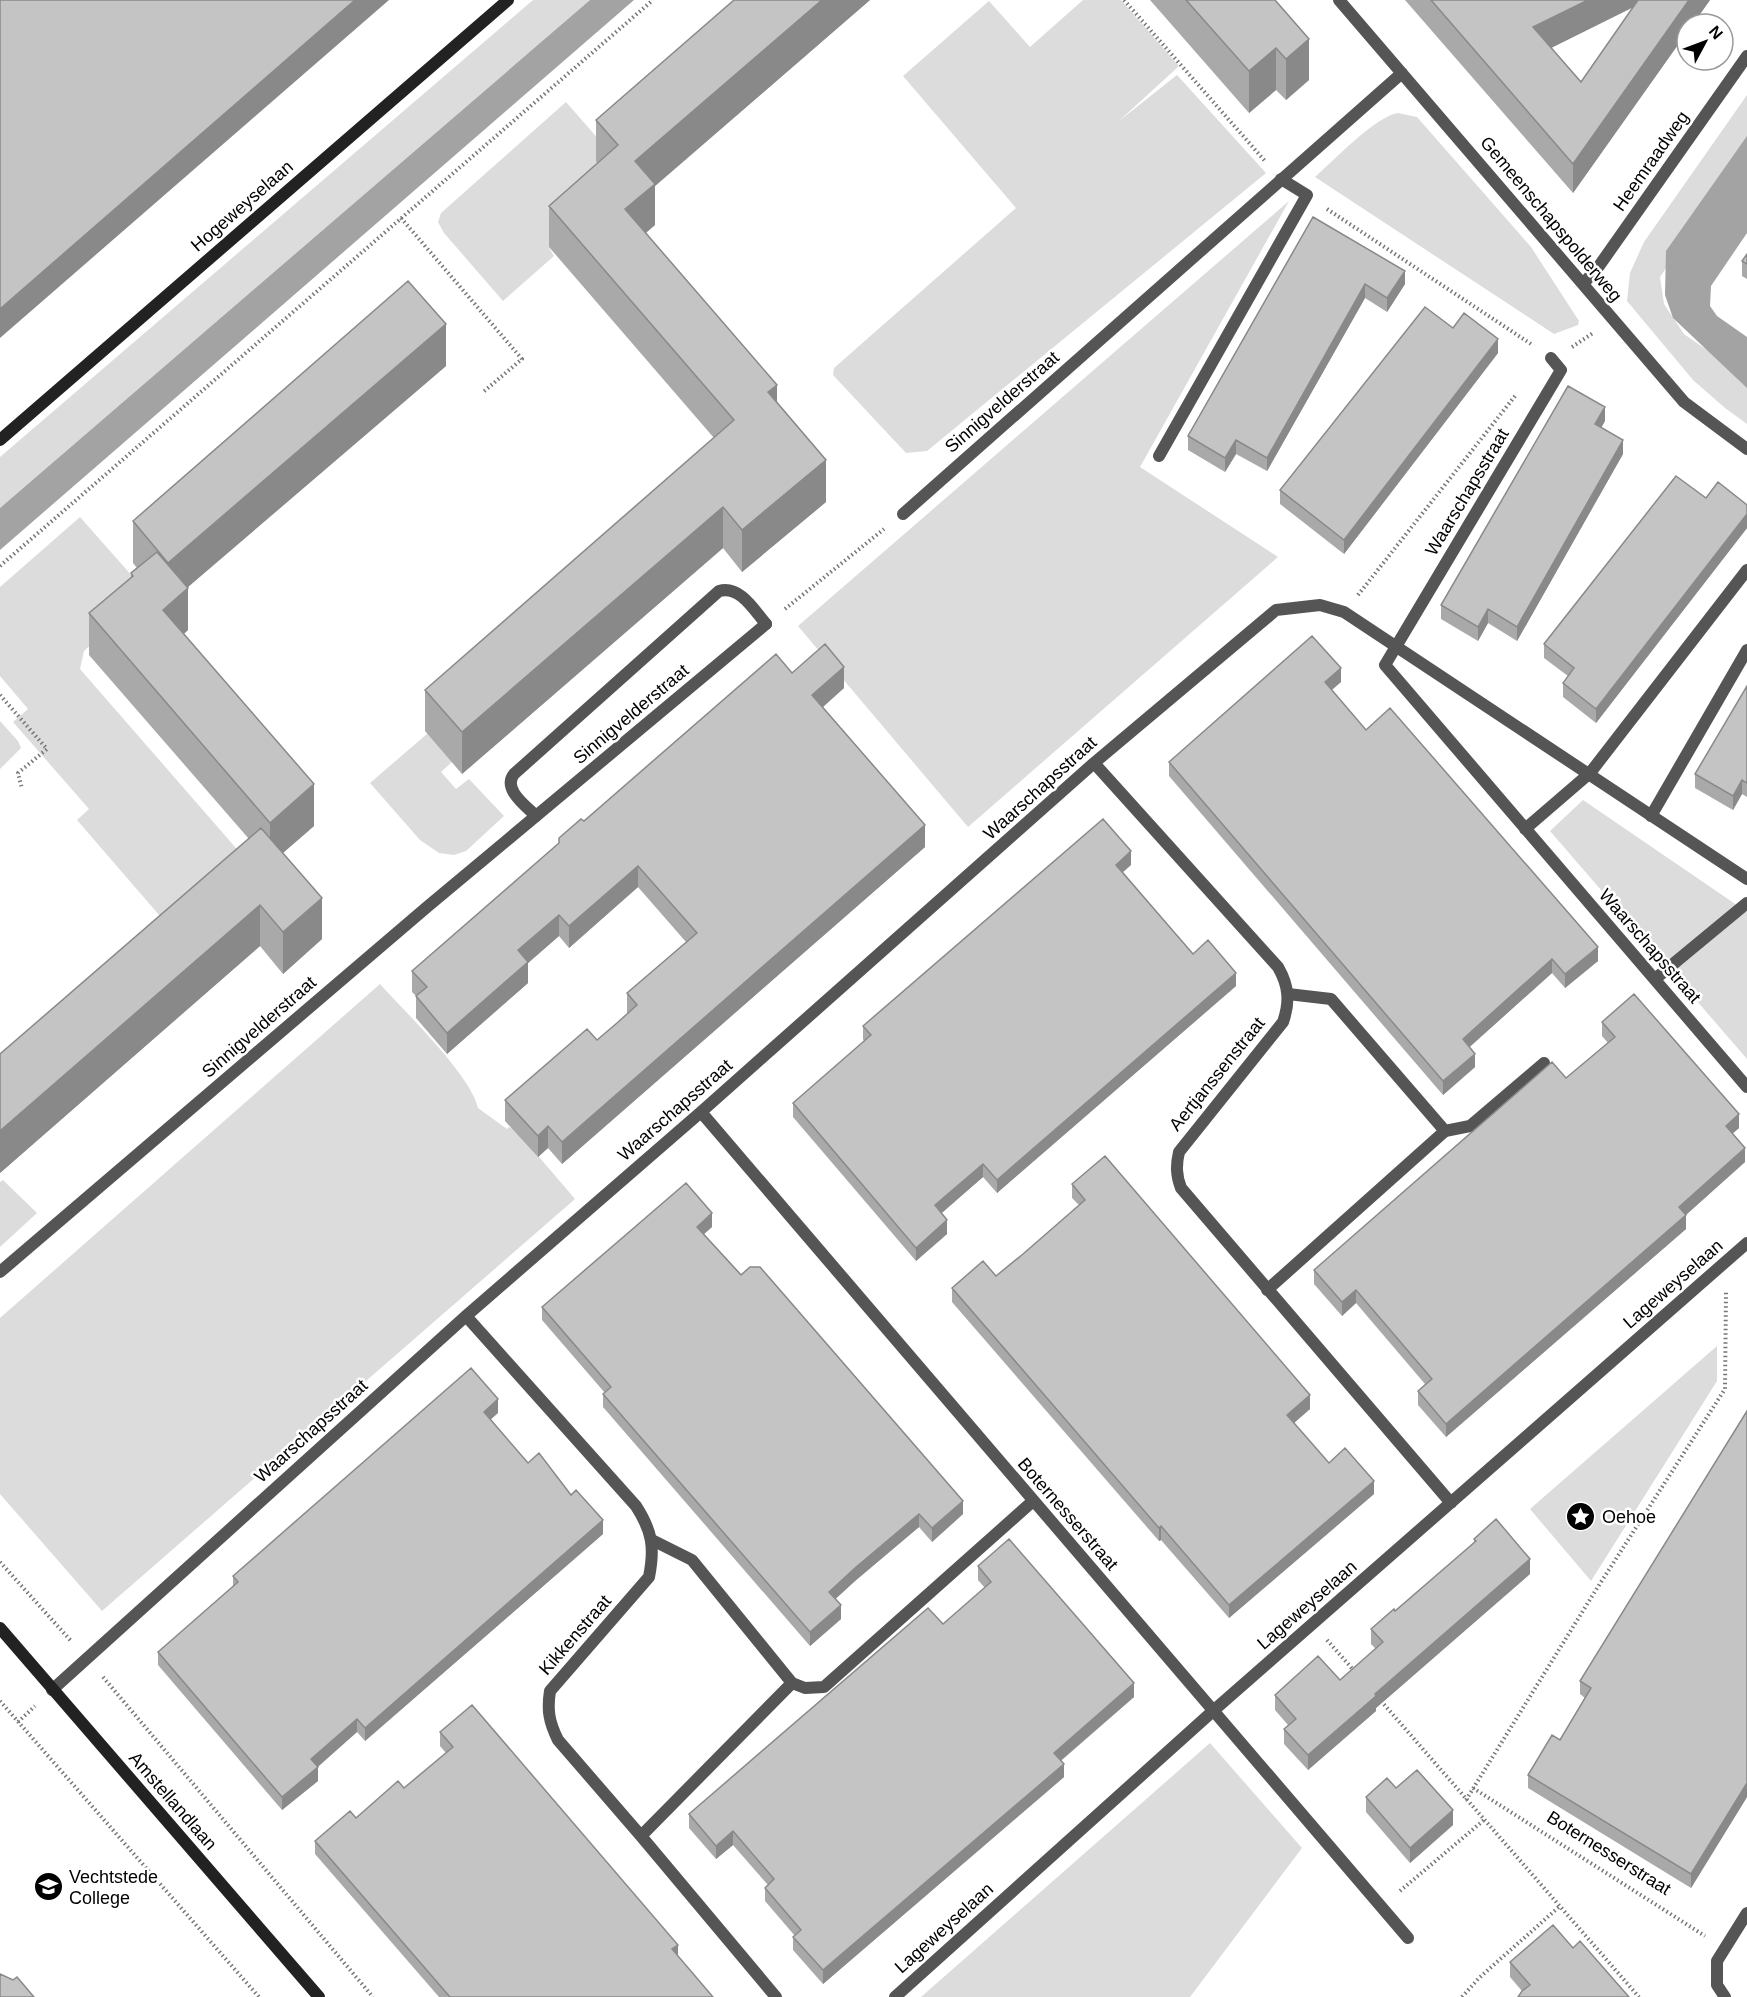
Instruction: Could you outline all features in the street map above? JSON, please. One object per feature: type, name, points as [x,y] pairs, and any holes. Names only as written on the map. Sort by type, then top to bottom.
[{"type":"main road","name":"Hogeweyselaan","points":[[0,440],[508,0]]},
{"type":"main road","name":"Amstellandlaan","points":[[0,1628],[320,1997]]},
{"type":"street","name":"Gemeenschapspolderweg","points":[[1339,0],[1684,402],[1747,449]]},
{"type":"street","name":"Heemraadweg","points":[[1582,284],[1599,266],[1747,56]]},
{"type":"street","name":"Sinnigvelderstraat","points":[[903,514],[1402,73]]},
{"type":"street","points":[[1159,456],[1307,195],[1281,179]]},
{"type":"street","name":"Waarschapsstraat","points":[[1551,358],[1561,370],[1385,665],[1747,1087]]},
{"type":"street","points":[[1526,829],[1590,773],[1747,570]]},
{"type":"street","points":[[536,816],[513,792],[510,779],[514,774],[719,591],[730,589],[740,594],[766,624]]},
{"type":"street","name":"Waarschapsstraat","points":[[52,1690],[466,1316],[701,1112],[1094,763],[1276,610],[1320,605],[1344,612],[1747,879]]},
{"type":"street","name":"Sinnigvelderstraat","points":[[0,1272],[536,816],[766,624]]},
{"type":"street","points":[[1651,816],[1747,650]]},
{"type":"street","points":[[1094,763],[1278,967],[1285,980],[1288,994],[1331,999],[1444,1131]]},
{"type":"street","points":[[1655,979],[1747,903]]},
{"type":"street","name":"Aertjanssenstraat","points":[[1288,994],[1288,1009],[1283,1022],[1185,1141],[1176,1164],[1177,1176],[1181,1188],[1451,1503]]},
{"type":"street","points":[[1267,1290],[1444,1131],[1470,1126],[1544,1063]]},
{"type":"street","name":"Boternesserstraat","points":[[701,1112],[1408,1938]]},
{"type":"street","name":"Lageweyselaan","points":[[895,1997],[1213,1711],[1747,1243]]},
{"type":"street","name":"Kikkenstraat","points":[[466,1316],[636,1506],[646,1522],[652,1540],[653,1558],[649,1577],[550,1691],[548,1708],[550,1725],[558,1740],[642,1836],[776,1997]]},
{"type":"street","points":[[652,1540],[692,1560],[792,1683],[805,1688],[824,1687],[1033,1501]]},
{"type":"street","points":[[642,1836],[792,1683]]},
{"type":"street","points":[[1725,1997],[1717,1985],[1717,1961],[1747,1913]]},
{"type":"path","points":[[0,566],[653,0]]},
{"type":"path","points":[[1124,0],[1281,179]]},
{"type":"path","points":[[1307,195],[1551,358],[1578,345],[1612,319]]},
{"type":"path","points":[[401,218],[522,359],[482,393]]},
{"type":"path","name":"Waarschapsstraat","points":[[1344,612],[1516,394]]},
{"type":"path","points":[[766,624],[903,514]]},
{"type":"path","points":[[0,694],[47,748],[18,773],[22,789]]},
{"type":"path","points":[[1466,1800],[1594,1593],[1725,1389],[1726,1262]]},
{"type":"path","points":[[0,1562],[87,1658],[373,1997]]},
{"type":"path","points":[[1313,1623],[1359,1676]]},
{"type":"path","points":[[1374,1694],[1639,1997]]},
{"type":"path","points":[[0,1701],[259,1997]]},
{"type":"path","name":"Boternesserstraat","points":[[1473,1788],[1725,1948]]},
{"type":"path","points":[[1380,1907],[1484,1820]]},
{"type":"path","points":[[1462,1997],[1479,1978],[1560,1906]]},
{"type":"shaded area","points":[[533,0],[590,0],[0,508],[0,457]]},
{"type":"shaded area","points":[[590,0],[634,0],[0,550],[0,508]]},
{"type":"shaded area","points":[[1083,0],[1121,0],[1179,66],[1119,121],[1177,75],[1266,173],[927,451],[906,453],[833,375],[834,368],[1016,208],[903,76],[989,1],[1030,47]]},
{"type":"shaded area","points":[[1747,95],[1747,147],[1660,277],[1664,304],[1684,334],[1747,378],[1747,424],[1693,380],[1627,301],[1630,273],[1644,242]]},
{"type":"shaded area","points":[[566,102],[608,150],[620,184],[549,248],[554,256],[503,301],[444,233],[438,222],[441,213]]},
{"type":"shaded area","points":[[1398,113],[1417,117],[1531,247],[1579,321],[1578,325],[1554,334],[1315,177],[1367,130]]},
{"type":"shaded area","points":[[1747,136],[1747,233],[1711,286],[1710,306],[1717,316],[1747,337],[1747,388],[1673,318],[1665,295],[1666,251]]},
{"type":"shaded area","points":[[1289,201],[1140,467],[1278,557],[968,827],[798,626]]},
{"type":"shaded area","points":[[80,517],[148,594],[84,651],[80,669],[249,863],[172,930],[77,820],[89,809],[13,722],[28,709],[0,676],[0,587]]},
{"type":"shaded area","points":[[0,721],[18,741],[21,748],[0,769]]},
{"type":"shaded area","points":[[428,733],[453,761],[441,772],[456,789],[469,779],[504,816],[466,851],[454,855],[439,853],[420,840],[370,783]]},
{"type":"shaded area","points":[[1583,800],[1747,912],[1747,1059],[1550,831]]},
{"type":"shaded area","points":[[380,984],[451,1062],[473,1094],[478,1108],[507,1129],[509,1127],[517,1131],[575,1199],[102,1611],[0,1494],[0,1318]]},
{"type":"shaded area","points":[[3,1180],[37,1213],[0,1247],[0,1182]]},
{"type":"shaded area","points":[[1717,1346],[1717,1381],[1591,1581],[1530,1509]]},
{"type":"shaded area","points":[[1210,1743],[1302,1848],[1190,1997],[921,1997]]},
{"type":"building","points":[[0,0],[355,0],[0,309]]},
{"type":"building","points":[[734,0],[822,0],[635,161],[655,184],[625,209],[777,385],[768,392],[826,460],[742,530],[723,507],[462,732],[425,690],[734,420],[549,206],[618,145],[596,120]]},
{"type":"building","points":[[1186,0],[1275,0],[1309,39],[1286,59],[1276,48],[1249,71]]},
{"type":"building","points":[[1431,0],[1588,0],[1533,27],[1581,82],[1638,0],[1689,0],[1681,12],[1675,12],[1675,20],[1573,164]]},
{"type":"building","points":[[1313,217],[1405,271],[1387,298],[1365,284],[1267,458],[1236,440],[1225,458],[1188,436]]},
{"type":"building","points":[[1747,254],[1747,264],[1742,261]]},
{"type":"building","points":[[408,281],[446,324],[168,563],[133,521]]},
{"type":"building","points":[[1425,307],[1453,328],[1464,313],[1498,339],[1344,540],[1280,490]]},
{"type":"building","points":[[1568,386],[1605,407],[1595,424],[1623,440],[1517,627],[1488,609],[1478,627],[1441,605]]},
{"type":"building","points":[[1676,476],[1706,498],[1718,482],[1747,505],[1747,514],[1596,709],[1563,683],[1574,668],[1544,644]]},
{"type":"building","points":[[157,552],[188,588],[163,610],[314,784],[270,823],[89,613],[133,576],[131,573]]},
{"type":"building","points":[[1312,636],[1341,668],[1325,682],[1366,730],[1390,708],[1598,947],[1565,974],[1552,959],[1463,1039],[1475,1054],[1443,1081],[1169,762]]},
{"type":"building","points":[[825,644],[844,667],[812,695],[925,825],[562,1142],[548,1126],[538,1136],[505,1100],[587,1029],[597,1040],[617,1023],[637,1005],[627,993],[697,933],[638,866],[569,926],[559,915],[518,950],[528,962],[447,1033],[416,996],[427,987],[412,971],[559,843],[559,838],[581,819],[584,821],[776,654],[792,673]]},
{"type":"building","points":[[1747,686],[1747,783],[1742,780],[1733,796],[1695,774]]},
{"type":"building","points":[[1103,819],[1131,851],[1116,865],[1193,954],[1208,940],[1236,973],[997,1180],[983,1164],[935,1205],[947,1220],[916,1248],[793,1103],[871,1035],[863,1026]]},
{"type":"building","points":[[261,828],[322,898],[283,932],[260,905],[0,1131],[0,1054]]},
{"type":"building","points":[[1634,994],[1739,1114],[1726,1126],[1745,1148],[1679,1207],[1686,1215],[1446,1424],[1418,1391],[1432,1379],[1356,1290],[1342,1302],[1314,1270],[1552,1062],[1566,1078],[1615,1037],[1602,1022]]},
{"type":"building","points":[[1105,1156],[1310,1395],[1287,1415],[1329,1463],[1345,1448],[1374,1481],[1229,1605],[1161,1526],[1159,1528],[952,1288],[983,1261],[996,1276],[1023,1254],[1085,1200],[1072,1184]]},
{"type":"building","points":[[686,1183],[712,1213],[697,1227],[741,1275],[750,1267],[760,1267],[963,1501],[932,1528],[919,1514],[855,1568],[829,1592],[841,1605],[810,1632],[603,1394],[611,1387],[542,1307]]},
{"type":"building","points":[[471,1368],[498,1399],[484,1412],[528,1463],[539,1453],[571,1495],[576,1490],[603,1520],[365,1728],[357,1719],[311,1759],[318,1767],[282,1797],[158,1652],[238,1582],[233,1576]]},
{"type":"building","points":[[1747,1411],[1747,1783],[1691,1874],[1528,1775],[1552,1735],[1560,1740],[1591,1688],[1580,1681]]},
{"type":"building","points":[[1496,1519],[1530,1559],[1308,1755],[1284,1729],[1296,1719],[1275,1695],[1318,1656],[1340,1680],[1383,1642],[1371,1629],[1476,1541],[1474,1539]]},
{"type":"building","points":[[1009,1539],[1134,1683],[1054,1753],[1064,1764],[823,1970],[793,1937],[801,1930],[765,1888],[774,1879],[733,1831],[716,1846],[689,1814],[928,1608],[943,1624],[991,1582],[978,1566]]},
{"type":"building","points":[[472,1705],[678,1945],[672,1949],[713,1997],[450,1997],[315,1841],[350,1811],[356,1818],[398,1781],[404,1788],[453,1747],[440,1732]]},
{"type":"building","points":[[1417,1770],[1453,1810],[1410,1848],[1366,1797],[1387,1778],[1396,1788]]},
{"type":"building","points":[[1553,1925],[1573,1948],[1580,1941],[1629,1997],[1518,1997],[1530,1985],[1510,1962]]},
{"type":"building","points":[[0,1974],[13,1980],[17,1977],[34,1997],[0,1997]]},
{"type":"place","name":"Oehoe","points":[[1581,1517]]},
{"type":"place","name":"Vechtstede College","points":[[48,1887]]}]
